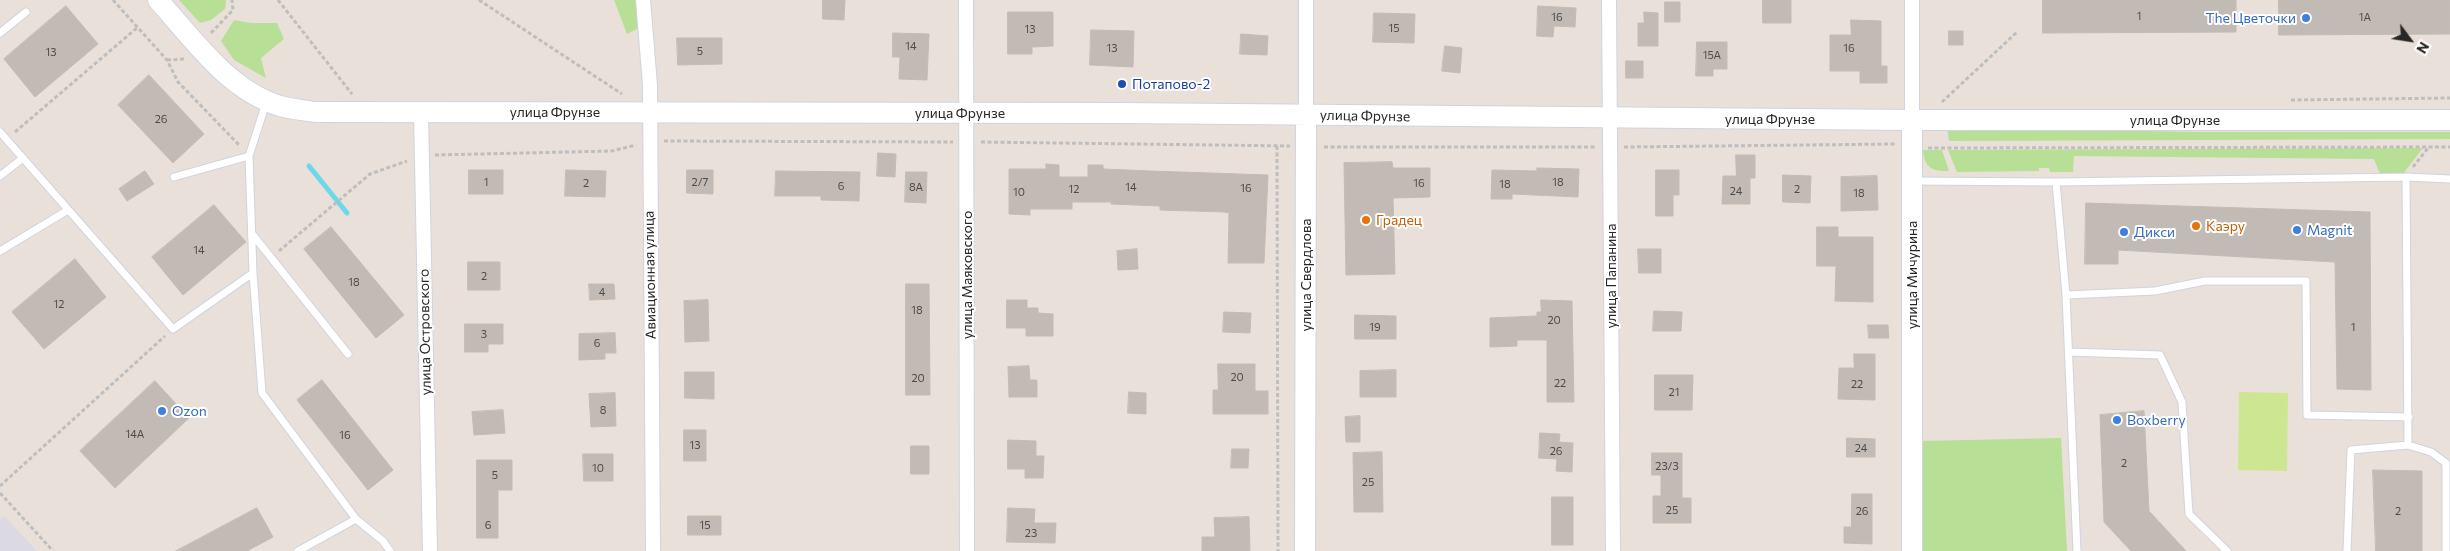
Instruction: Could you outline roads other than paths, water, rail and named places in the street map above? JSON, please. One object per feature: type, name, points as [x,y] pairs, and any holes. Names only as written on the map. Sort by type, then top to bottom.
[{"type":"main road","points":[[158,0],[224,72],[244,87],[273,103]]},
{"type":"main road","name":"улица Фрунзе","points":[[273,103],[323,113],[421,114],[648,112],[1912,120],[2450,120]]},
{"type":"main road","name":"улица Свердлова","points":[[1305,551],[1306,115]]},
{"type":"main road","name":"улица Мичурина","points":[[1912,120],[1912,551]]},
{"type":"street","name":"Авиационная улица","points":[[643,0],[648,46],[654,551]]},
{"type":"street","name":"улица Маяковского","points":[[966,0],[968,113],[967,551]]},
{"type":"street","name":"улица Свердлова","points":[[1306,0],[1306,115]]},
{"type":"street","name":"улица Папанина","points":[[1610,0],[1613,551]]},
{"type":"street","name":"улица Мичурина","points":[[1912,0],[1912,120]]},
{"type":"street","name":"улица Островского","points":[[421,114],[430,551]]},
{"type":"lane","points":[[0,33],[26,12]]},
{"type":"lane","points":[[273,103],[249,156],[253,273],[262,393],[356,519],[383,541],[390,551]]},
{"type":"lane","points":[[0,132],[173,329],[253,273]]},
{"type":"lane","points":[[174,177],[249,156]]},
{"type":"lane","points":[[0,176],[23,158]]},
{"type":"lane","points":[[1912,181],[2056,182],[2406,177],[2450,179]]},
{"type":"lane","points":[[2406,177],[2408,445]]},
{"type":"lane","points":[[2056,182],[2066,295],[2077,551]]},
{"type":"lane","points":[[0,251],[68,210]]},
{"type":"lane","points":[[253,234],[348,354]]},
{"type":"lane","points":[[2066,295],[2155,291],[2206,281],[2306,281],[2307,415],[2409,417]]},
{"type":"lane","points":[[2069,352],[2160,355],[2182,402],[2188,514],[2227,551]]},
{"type":"lane","points":[[2346,551],[2351,450],[2408,445],[2431,452],[2446,462],[2446,551]]},
{"type":"lane","points":[[298,551],[356,519]]},
{"type":"waterway","points":[[309,166],[347,213]]},
{"type":"place","name":"The Цветочки","points":[[2306,18]]},
{"type":"place","name":"Потапово-2","points":[[1122,84]]},
{"type":"place","name":"Градец","points":[[1366,220]]},
{"type":"place","name":"Каэру","points":[[2196,226]]},
{"type":"place","name":"Magnit","points":[[2297,230]]},
{"type":"place","name":"Дикси","points":[[2124,232]]},
{"type":"place","name":"Ozon","points":[[162,411]]},
{"type":"place","name":"Boxberry","points":[[2117,420]]}]
